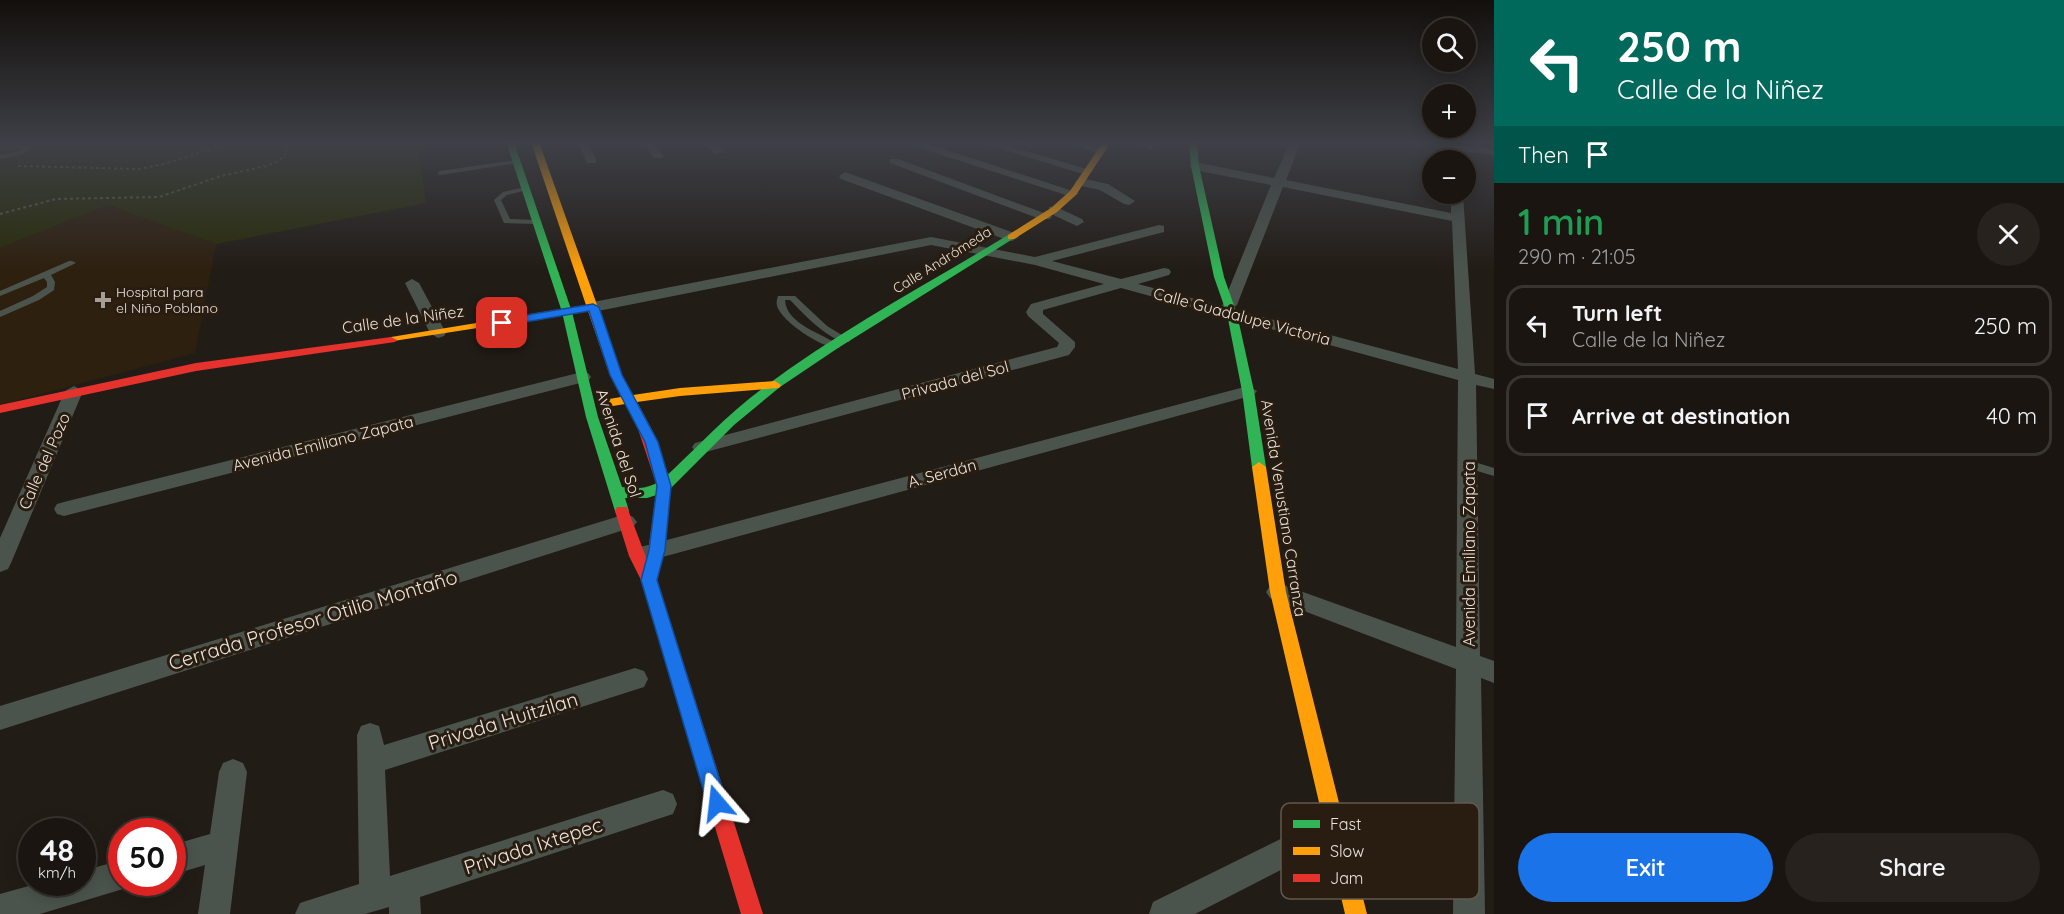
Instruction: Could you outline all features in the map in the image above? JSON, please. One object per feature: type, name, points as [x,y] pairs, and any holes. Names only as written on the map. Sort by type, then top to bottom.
[{"type":"main road","name":"Avenida del Sol","points":[[524,185],[567,312],[592,417],[637,556],[649,580],[752,914]]},
{"type":"main road","name":"Avenida del Sol","points":[[550,185],[616,375],[651,442],[664,486],[657,550],[649,580]]},
{"type":"main road","name":"Calle Andrómeda","points":[[618,492],[638,496],[652,493],[664,486],[702,447],[774,385],[1049,213],[1077,185]]},
{"type":"main road","name":"Avenida Venustiano Carranza","points":[[1199,185],[1219,277],[1231,309],[1248,391],[1278,592],[1329,803]]},
{"type":"main road","name":"Calle de la Niñez","points":[[0,409],[74,391],[196,367],[438,333],[593,307]]},
{"type":"main road","name":"Calle Andrómeda","points":[[592,417],[613,402],[628,398],[774,385]]},
{"type":"main road","name":"Avenida Venustiano Carranza","points":[[1352,899],[1356,914]]},
{"type":"street","points":[[870,185],[1012,237]]},
{"type":"street","points":[[963,185],[1077,222]]},
{"type":"street","points":[[1093,185],[1104,187],[1129,201]]},
{"type":"street","points":[[1231,309],[1278,185]]},
{"type":"street","points":[[1287,185],[1456,218]]},
{"type":"street","name":"Avenida Emiliano Zapata","points":[[1457,204],[1467,377],[1469,803]]},
{"type":"street","points":[[1036,261],[1159,229]]},
{"type":"street","name":"Calle de la Niñez","points":[[593,307],[920,242],[942,242],[989,250]]},
{"type":"street","name":"Calle Guadalupe Victoria","points":[[989,250],[1231,309],[1494,384]]},
{"type":"street","points":[[1121,284],[1164,272]]},
{"type":"street","points":[[412,283],[438,333]]},
{"type":"street","name":"Privada del Sol","points":[[702,447],[1063,351],[1068,347],[1067,342],[1036,316],[1034,312],[1037,307],[1121,284]]},
{"type":"street","name":"Avenida Emiliano Zapata","points":[[64,509],[582,377]]},
{"type":"street","name":"Calle del Pozo","points":[[0,563],[74,391]]},
{"type":"street","name":"A. Serdán","points":[[637,556],[1248,391]]},
{"type":"street","name":"Cerrada Profesor Otilio Montaño","points":[[0,718],[626,522]]},
{"type":"street","points":[[1278,592],[1494,672]]},
{"type":"street","name":"Privada Huitzilan","points":[[375,896],[370,749],[635,679]]},
{"type":"street","points":[[214,914],[233,772]]},
{"type":"street","name":"Privada Ixtepec","points":[[311,914],[375,896],[405,901],[663,804]]},
{"type":"street","points":[[186,856],[223,845]]},
{"type":"street","points":[[1164,913],[1281,854]]},
{"type":"street","points":[[0,910],[108,879]]},
{"type":"street","name":"Avenida Emiliano Zapata","points":[[1469,899],[1469,914]]},
{"type":"lane","points":[[525,189],[505,193],[497,200],[507,221],[536,222]]},
{"type":"lane","points":[[0,294],[72,263]]},
{"type":"lane","points":[[0,314],[36,298],[51,288],[51,282],[46,274]]},
{"type":"lane","points":[[781,298],[792,298],[841,343],[812,335],[794,322],[781,307],[781,298]]},
{"type":"lane","points":[[812,335],[824,328]]},
{"type":"lane","points":[[1468,464],[1494,472]]},
{"type":"path","points":[[0,214],[56,199],[159,196],[198,185]]},
{"type":"shaded area","name":"Hospital para el Niño Poblano","points":[[108,205],[216,244],[195,353],[0,405],[0,248]]},
{"type":"green space","points":[[0,185],[423,185],[426,203],[216,244],[108,205],[0,248]]},
{"type":"traffic: fast","points":[[524,185],[567,312],[592,417],[622,511]]},
{"type":"traffic: fast","points":[[1199,185],[1219,277],[1232,314],[1248,391],[1259,467]]},
{"type":"traffic: fast","points":[[618,492],[634,494],[658,489],[667,483],[703,446],[776,384],[863,327],[1011,237]]},
{"type":"traffic: slow","points":[[550,185],[616,375],[646,432]]},
{"type":"traffic: slow","points":[[1011,237],[1054,210],[1073,193],[1079,185]]},
{"type":"traffic: slow","points":[[391,340],[593,307]]},
{"type":"traffic: slow","points":[[613,402],[680,392],[775,385]]},
{"type":"traffic: slow","points":[[1259,467],[1278,592],[1329,803]]},
{"type":"traffic: slow","points":[[1352,899],[1356,914]]},
{"type":"traffic: jam","points":[[0,409],[196,367],[391,340]]},
{"type":"traffic: jam","points":[[646,432],[664,486],[657,550],[649,580]]},
{"type":"traffic: jam","points":[[622,511],[637,556],[649,580],[752,914]]},
{"type":"place","name":"Hospital para el Niño Poblano","points":[[103,300]]},
{"type":"route","points":[[502,323],[593,307],[616,375],[651,442],[664,486],[657,550],[649,580],[717,803]]}]
